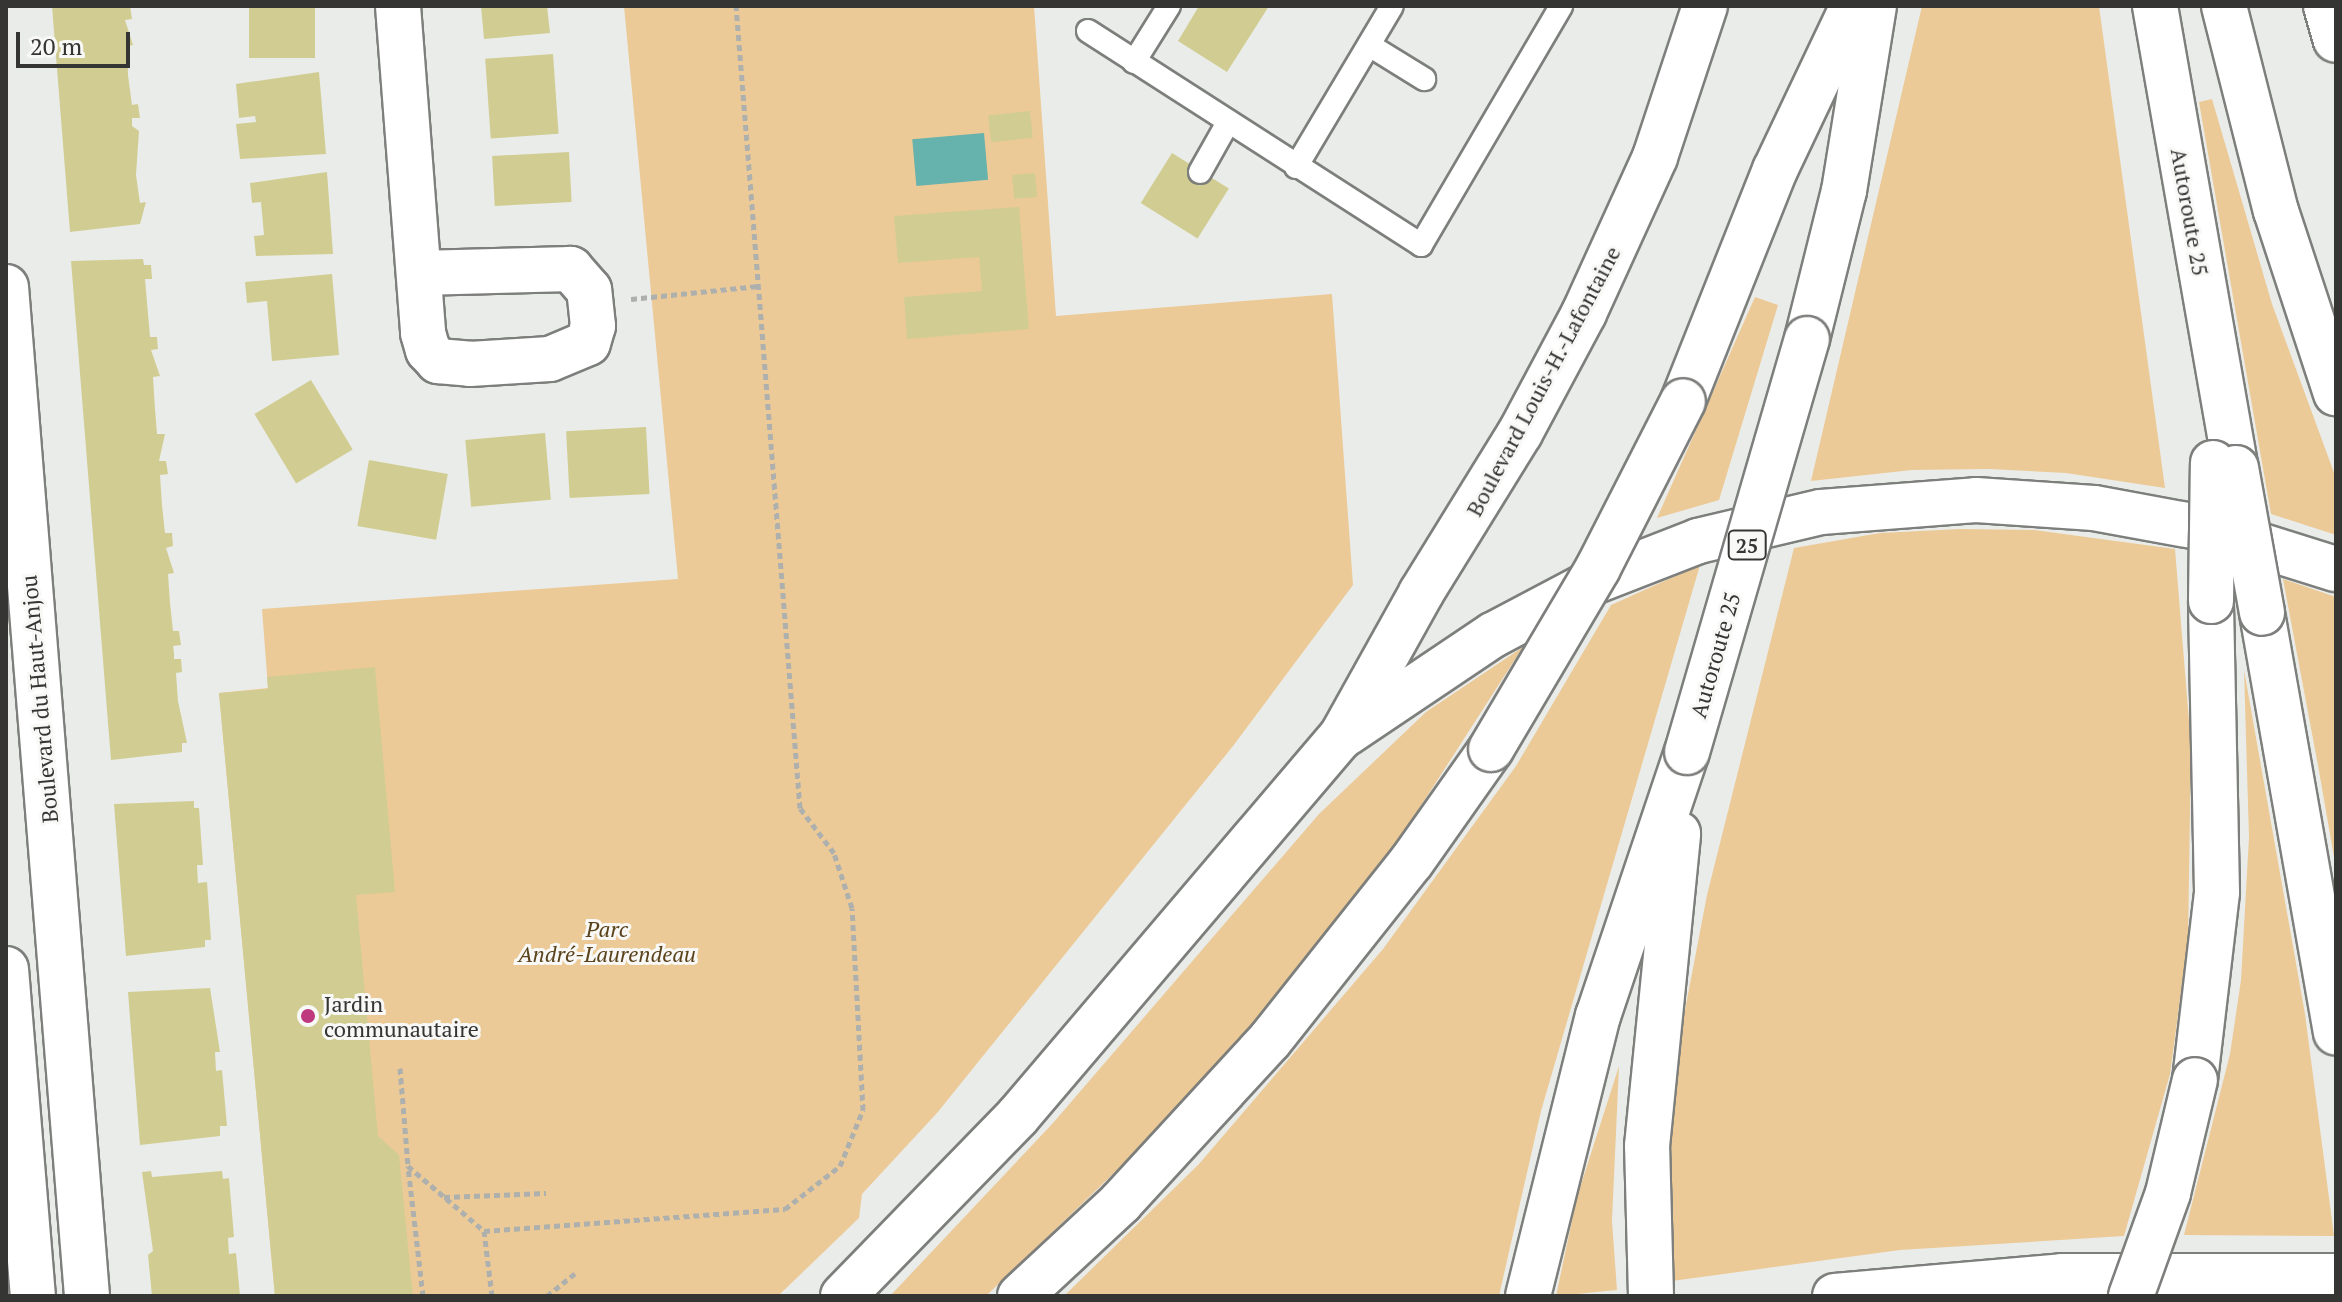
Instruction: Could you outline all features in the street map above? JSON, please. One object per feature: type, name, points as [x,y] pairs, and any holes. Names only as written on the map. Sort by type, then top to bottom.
[{"type":"main road","points":[[398,6],[419,273],[428,350],[438,361],[453,364],[550,359],[579,351],[593,326],[591,303],[582,278],[558,265],[419,273]]},
{"type":"main road","name":"Boulevard Louis-H.-Lafontaine","points":[[1341,737],[1421,593],[1520,433],[1584,313],[1655,157],[1705,6]]},
{"type":"main road","points":[[1020,1296],[1121,1202],[1270,1040],[1412,861],[1491,749],[1598,568],[1683,401],[1775,170],[1853,6]]},
{"type":"main road","name":"Autoroute 25","points":[[1528,1296],[1598,1016],[1687,752],[1807,339],[1844,191],[1874,6]]},
{"type":"main road","name":"Autoroute 25","points":[[2155,6],[2214,349],[2224,466],[2262,613],[2336,1033]]},
{"type":"main road","points":[[2224,6],[2276,211],[2336,393]]},
{"type":"main road","points":[[2326,6],[2336,40]]},
{"type":"main road","name":"Boulevard du Haut-Anjou","points":[[6,287],[15,538],[63,967],[87,1296]]},
{"type":"main road","points":[[2131,1296],[2168,1193],[2195,1080],[2217,892],[2211,601],[2224,466]]},
{"type":"main road","points":[[843,1296],[998,1138],[1341,737],[1493,635],[1593,582],[1698,541],[1821,512],[1976,500],[2094,508],[2208,529],[2336,569]]},
{"type":"main road","points":[[1651,1296],[1645,1210],[1650,1105],[1687,752]]},
{"type":"main road","points":[[33,1296],[6,970],[63,967]]},
{"type":"main road","points":[[1835,1296],[2062,1276],[2336,1276]]},
{"type":"lane","points":[[1134,62],[1169,6]]},
{"type":"lane","points":[[1296,167],[1392,6]]},
{"type":"lane","points":[[1088,31],[1227,124],[1421,245],[1561,6]]},
{"type":"lane","points":[[1369,45],[1424,79]]},
{"type":"lane","points":[[1200,172],[1227,124]]},
{"type":"path","points":[[484,1231],[785,1209],[833,1174],[858,1131],[863,1110],[852,908],[834,853],[800,808],[736,6]]},
{"type":"path","points":[[591,303],[758,286]]},
{"type":"path","points":[[400,1068],[423,1296]]},
{"type":"path","points":[[408,1166],[484,1231],[492,1296]]},
{"type":"path","points":[[444,1197],[546,1193]]},
{"type":"path","points":[[547,1296],[575,1273]]},
{"type":"green space","name":"Parc André-Laurendeau","points":[[624,6],[1034,6],[1056,316],[1332,294],[1353,585],[1233,746],[937,1113],[862,1194],[859,1218],[778,1296],[275,1296],[219,693],[268,688],[262,609],[678,579]]},
{"type":"green space","points":[[1922,6],[2099,6],[2165,488],[2066,473],[1988,469],[1912,470],[1811,481]]},
{"type":"green space","points":[[2212,99],[2272,304],[2336,478],[2336,535],[2271,514],[2199,102]]},
{"type":"green space","points":[[1755,297],[1778,305],[1719,500],[1657,518]]},
{"type":"green space","points":[[1960,529],[2034,530],[2175,549],[2191,746],[2188,940],[2170,1074],[2124,1236],[1900,1250],[1672,1281],[1668,1161],[1677,1052],[1707,895],[1794,548],[1880,533]]},
{"type":"green space","points":[[1700,565],[1541,1111],[1499,1296],[1064,1296],[1199,1164],[1383,949],[1516,766],[1611,605]]},
{"type":"green space","points":[[2283,579],[2336,597],[2336,869],[2319,771]]},
{"type":"green space","points":[[1523,647],[1395,846],[1287,985],[1166,1123],[986,1296],[890,1296],[1053,1123],[1319,814],[1426,712]]},
{"type":"green space","points":[[2244,670],[2305,1014],[2334,1236],[2184,1235],[2230,1054],[2241,980],[2249,837]]},
{"type":"green space","points":[[1619,1066],[1612,1221],[1617,1290],[1556,1296],[1577,1197]]},
{"type":"water","points":[[984,133],[988,180],[916,186],[912,139]]},
{"type":"building","points":[[52,6],[130,6],[132,19],[125,20],[133,45],[127,46],[128,75],[132,105],[138,104],[140,118],[132,118],[132,126],[139,131],[136,175],[140,203],[146,202],[140,224],[70,232]]},
{"type":"building","points":[[249,6],[315,6],[315,58],[249,58]]},
{"type":"building","points":[[481,6],[547,6],[550,33],[484,39]]},
{"type":"building","points":[[1199,6],[1269,6],[1227,72],[1178,41]]},
{"type":"building","points":[[553,54],[559,134],[491,139],[485,59]]},
{"type":"building","points":[[319,72],[326,154],[240,159],[236,124],[256,122],[255,116],[239,118],[236,84]]},
{"type":"building","points":[[1030,111],[1033,138],[991,142],[988,115]]},
{"type":"building","points":[[569,152],[572,202],[495,206],[492,156]]},
{"type":"building","points":[[1172,153],[1229,189],[1198,239],[1141,203]]},
{"type":"building","points":[[327,172],[333,254],[256,256],[254,236],[264,235],[261,202],[252,203],[250,183]]},
{"type":"building","points":[[1035,173],[1037,197],[1014,199],[1012,175]]},
{"type":"building","points":[[1019,207],[1029,329],[907,339],[904,297],[982,291],[979,257],[898,263],[894,216]]},
{"type":"building","points":[[143,259],[144,265],[151,265],[152,279],[145,279],[150,337],[157,337],[158,349],[151,350],[160,376],[153,377],[157,434],[165,434],[159,461],[166,461],[168,474],[160,475],[162,505],[165,533],[172,533],[173,546],[166,548],[174,573],[168,574],[170,603],[173,631],[179,631],[181,645],[173,646],[174,659],[181,659],[182,672],[176,673],[178,701],[187,743],[182,743],[182,752],[111,760],[71,261]]},
{"type":"building","points":[[332,274],[339,355],[272,361],[267,301],[247,303],[245,282]]},
{"type":"building","points":[[311,380],[353,449],[296,483],[254,414]]},
{"type":"building","points":[[646,427],[650,494],[570,498],[566,431]]},
{"type":"building","points":[[545,433],[551,500],[471,507],[465,440]]},
{"type":"building","points":[[369,460],[448,474],[436,540],[357,526]]},
{"type":"building","name":"Jardin communautaire","points":[[375,667],[395,892],[356,895],[378,1136],[399,1155],[413,1296],[275,1296],[219,693],[268,689],[267,677]]},
{"type":"building","points":[[194,801],[194,808],[199,808],[203,865],[197,865],[198,883],[207,882],[211,940],[205,940],[205,947],[126,956],[114,804]]},
{"type":"building","points":[[210,988],[220,1052],[215,1052],[216,1071],[222,1070],[227,1126],[220,1126],[220,1136],[140,1145],[128,992]]},
{"type":"building","points":[[151,1171],[152,1177],[222,1171],[223,1179],[229,1178],[234,1237],[228,1238],[229,1254],[236,1253],[240,1296],[152,1296],[148,1255],[153,1251],[142,1172]]},
{"type":"place","name":"Jardin communautaire","points":[[308,1016]]}]
